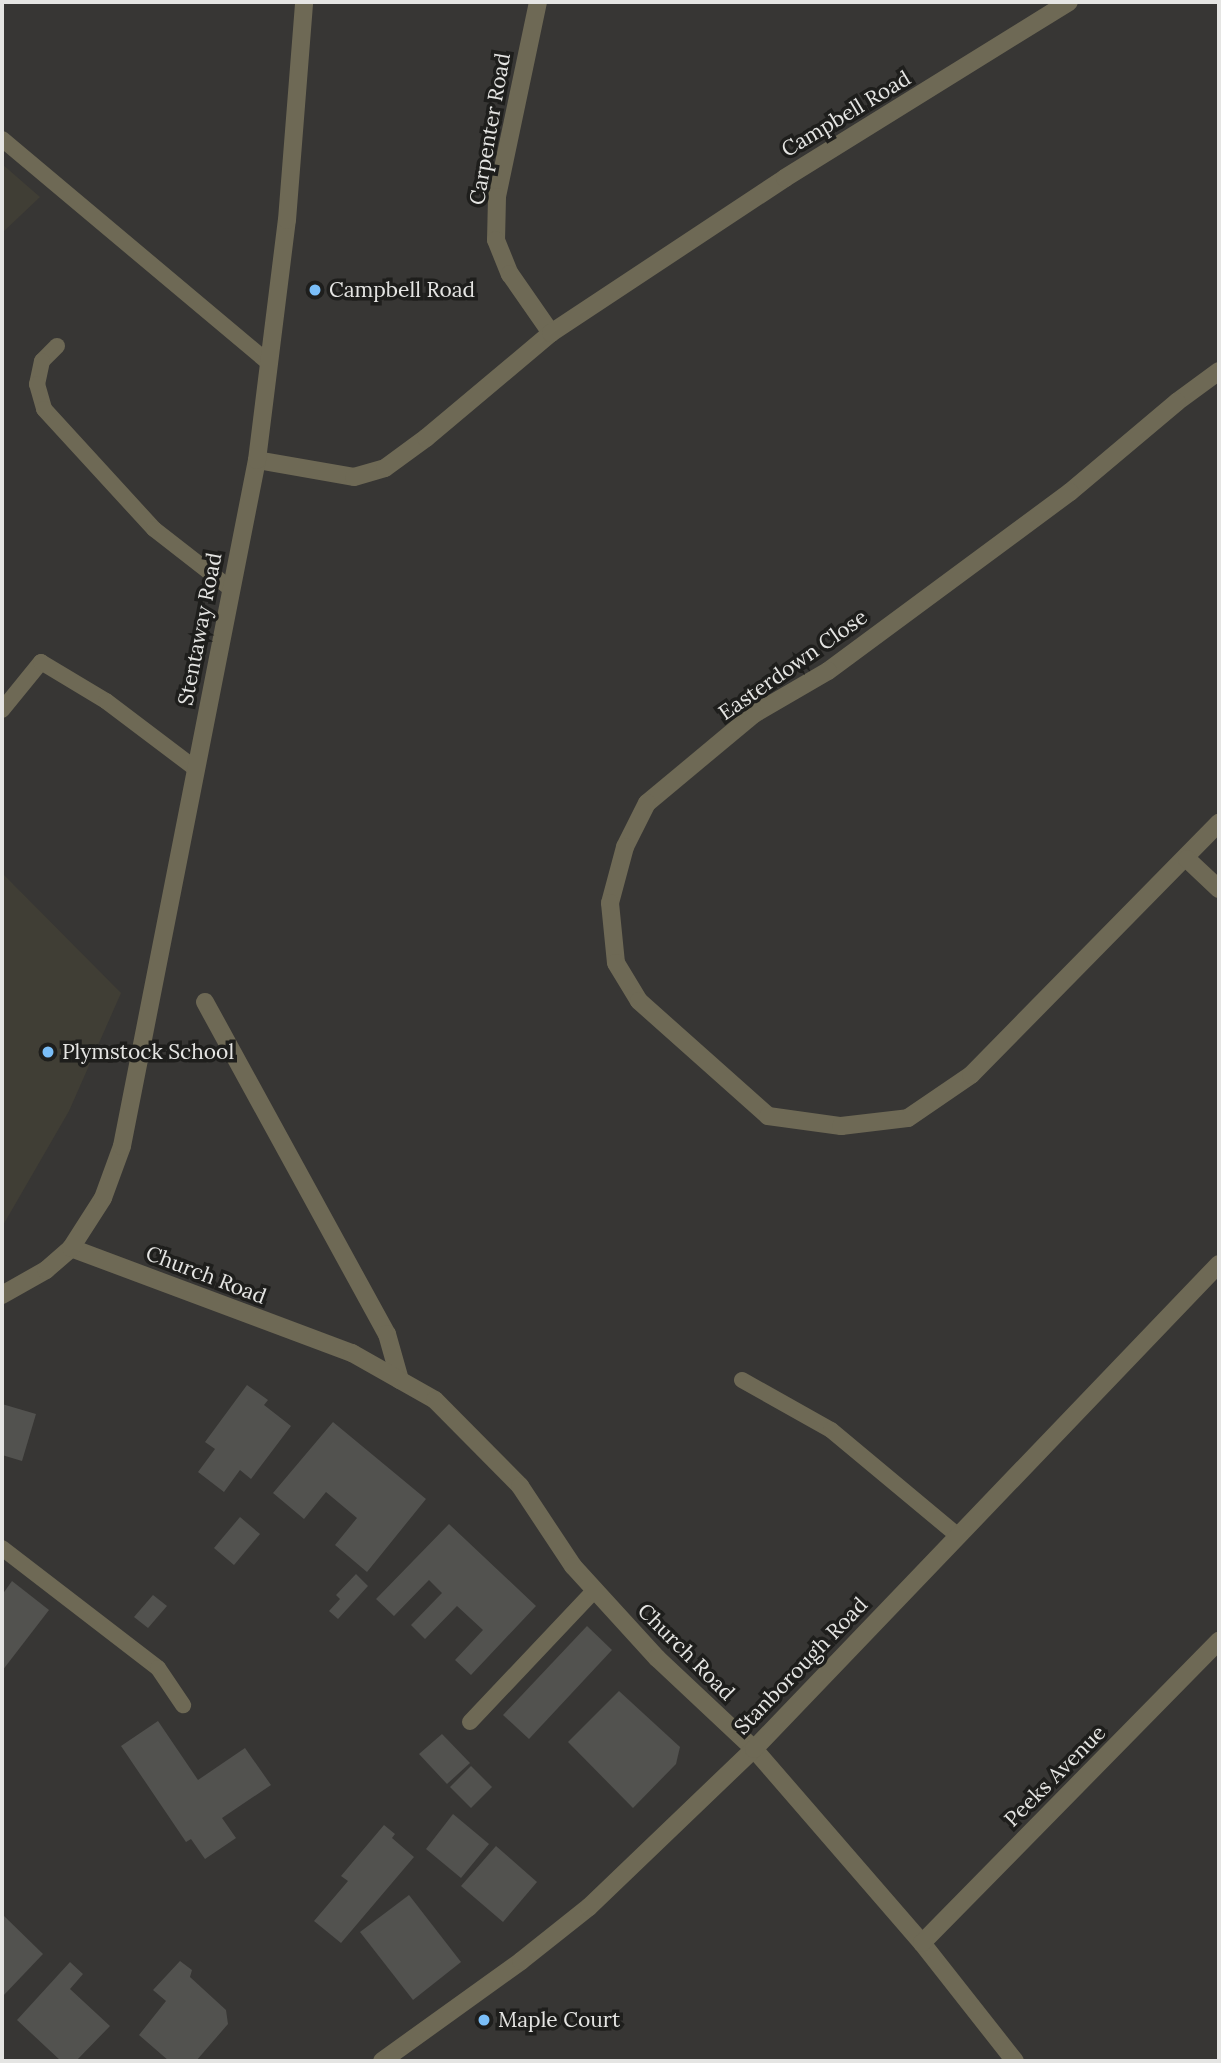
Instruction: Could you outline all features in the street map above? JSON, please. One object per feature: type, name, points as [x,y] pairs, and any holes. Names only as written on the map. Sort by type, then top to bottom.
[{"type":"street","name":"Stentaway Road","points":[[71,1248],[103,1198],[122,1146],[257,460],[287,220],[304,2]]},
{"type":"street","name":"Carpenter Road","points":[[538,2],[498,197],[496,240],[510,274],[551,333]]},
{"type":"street","name":"Campbell Road","points":[[257,460],[354,477],[385,468],[426,438],[551,333],[785,178],[1069,2]]},
{"type":"street","name":"Easterdown Close","points":[[1219,371],[1177,402],[1070,492],[839,663],[754,714],[647,803],[625,847],[610,903],[616,963],[639,1001],[768,1116],[841,1126],[908,1118],[971,1075],[1187,859],[1219,823]]},
{"type":"street","points":[[1187,859],[1219,889]]},
{"type":"street","points":[[205,1002],[387,1334],[400,1380]]},
{"type":"street","points":[[2,1295],[46,1270],[71,1248]]},
{"type":"street","name":"Church Road","points":[[71,1248],[352,1353],[435,1401],[520,1486],[573,1566],[657,1658],[754,1749],[922,1943],[1015,2061]]},
{"type":"street","name":"Stanborough Road","points":[[382,2061],[521,1961],[589,1907],[754,1749],[1219,1264]]},
{"type":"street","name":"Peeks Avenue","points":[[922,1943],[1219,1641]]},
{"type":"lane","points":[[2,139],[269,363]]},
{"type":"lane","points":[[57,346],[42,361],[37,384],[44,409],[154,529],[231,589]]},
{"type":"lane","points":[[2,710],[41,662],[106,701],[196,769]]},
{"type":"lane","points":[[742,1380],[831,1430],[958,1536]]},
{"type":"lane","points":[[2,1548],[158,1668],[183,1705]]},
{"type":"lane","points":[[470,1722],[595,1590]]},
{"type":"shaded area","points":[[2,164],[40,197],[2,233]]},
{"type":"shaded area","name":"Plymstock School","points":[[2,873],[121,993],[69,1111],[2,1227]]},
{"type":"building","points":[[247,1385],[268,1400],[264,1405],[291,1426],[251,1479],[240,1470],[224,1492],[198,1472],[215,1449],[205,1442]]},
{"type":"building","points":[[2,1404],[36,1414],[22,1461],[2,1455]]},
{"type":"building","points":[[333,1422],[426,1499],[367,1572],[335,1545],[357,1518],[326,1492],[304,1519],[273,1493]]},
{"type":"building","points":[[240,1517],[260,1534],[234,1565],[214,1548]]},
{"type":"building","points":[[449,1524],[536,1606],[471,1675],[455,1660],[483,1630],[457,1606],[425,1639],[411,1625],[442,1593],[429,1580],[394,1616],[376,1599]]},
{"type":"building","points":[[356,1574],[368,1586],[338,1619],[329,1611],[340,1599],[336,1595]]},
{"type":"building","points":[[12,1581],[49,1610],[2,1671],[2,1595]]},
{"type":"building","points":[[153,1595],[167,1606],[148,1628],[134,1617]]},
{"type":"building","points":[[587,1626],[612,1650],[529,1739],[503,1715]]},
{"type":"building","points":[[619,1691],[680,1747],[676,1764],[633,1808],[568,1742]]},
{"type":"building","points":[[158,1721],[198,1780],[245,1748],[271,1785],[222,1818],[236,1838],[205,1859],[191,1839],[186,1842],[121,1746]]},
{"type":"building","points":[[442,1734],[470,1763],[447,1784],[419,1754]]},
{"type":"building","points":[[471,1766],[492,1787],[471,1808],[450,1787]]},
{"type":"building","points":[[453,1814],[489,1844],[461,1878],[426,1849]]},
{"type":"building","points":[[384,1825],[395,1834],[392,1838],[414,1857],[341,1943],[314,1921],[348,1881],[341,1876]]},
{"type":"building","points":[[496,1846],[537,1882],[503,1922],[461,1886]]},
{"type":"building","points":[[409,1895],[461,1962],[413,2000],[360,1932]]},
{"type":"building","points":[[2,1914],[43,1954],[2,1997]]},
{"type":"building","points":[[180,1961],[192,1970],[190,1977],[226,2010],[228,2024],[196,2061],[169,2061],[139,2035],[166,2001],[153,1990]]},
{"type":"building","points":[[70,1962],[83,1974],[70,1989],[110,2026],[76,2061],[61,2061],[17,2020]]},
{"type":"place","name":"Campbell Road","points":[[315,290]]},
{"type":"place","name":"Plymstock School","points":[[48,1052]]},
{"type":"place","name":"Maple Court","points":[[484,2020]]}]
